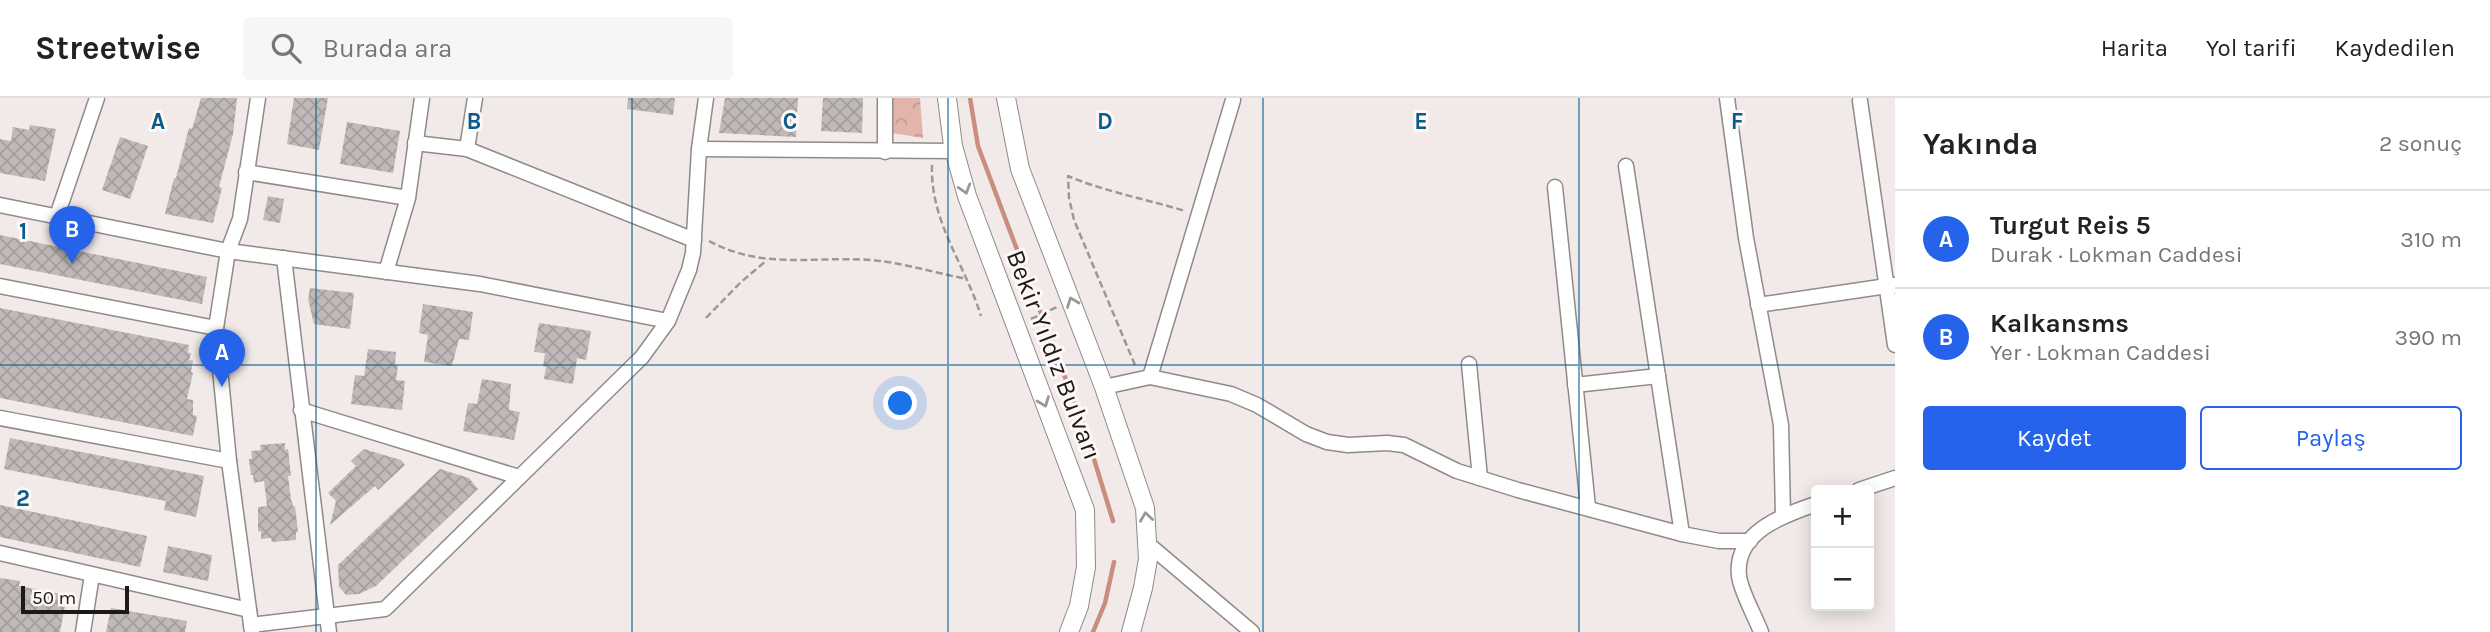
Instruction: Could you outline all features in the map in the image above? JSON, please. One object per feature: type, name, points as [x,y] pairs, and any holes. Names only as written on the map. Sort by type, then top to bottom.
[{"type":"main road","name":"Bekir Yıldız Bulvarı","points":[[947,98],[954,151],[977,226],[1085,510],[1086,567],[1079,606],[1069,632]]},
{"type":"main road","name":"Bekir Yıldız Bulvarı","points":[[1006,98],[1020,169],[1104,387],[1145,508],[1149,544],[1146,573],[1131,632]]},
{"type":"street","points":[[57,216],[97,98]]},
{"type":"street","points":[[251,623],[229,461],[216,328],[228,251],[240,219],[258,98]]},
{"type":"street","points":[[386,272],[408,198],[422,98]]},
{"type":"street","points":[[467,149],[475,98]]},
{"type":"street","points":[[0,553],[93,575],[251,623],[385,609],[642,357],[668,321],[686,279],[694,235],[699,149],[706,98]]},
{"type":"street","points":[[885,98],[886,152]]},
{"type":"street","points":[[1727,98],[1746,238],[1781,425],[1783,516]]},
{"type":"street","points":[[1145,378],[1199,216],[1233,100]]},
{"type":"street","points":[[1860,101],[1891,285],[1895,345]]},
{"type":"street","points":[[415,143],[467,149],[694,235]]},
{"type":"street","points":[[699,149],[954,151]]},
{"type":"street","points":[[1626,166],[1682,534]]},
{"type":"street","points":[[246,172],[408,198]]},
{"type":"street","points":[[1555,187],[1588,508]]},
{"type":"street","points":[[0,205],[228,251],[480,284],[668,321]]},
{"type":"street","points":[[284,258],[329,632]]},
{"type":"street","points":[[1758,305],[1891,285]]},
{"type":"street","points":[[0,286],[216,328]]},
{"type":"street","points":[[1469,364],[1480,478]]},
{"type":"street","points":[[1575,385],[1658,376]]},
{"type":"street","points":[[1104,387],[1145,378],[1245,399],[1293,428],[1327,442],[1348,445],[1404,444],[1457,471],[1480,478],[1682,534],[1719,541],[1750,541]]},
{"type":"street","points":[[301,410],[519,477]]},
{"type":"street","points":[[0,418],[229,461]]},
{"type":"street","points":[[1874,485],[1895,478]]},
{"type":"street","points":[[1761,632],[1739,578],[1742,559],[1750,541],[1765,526],[1811,506]]},
{"type":"street","points":[[1149,544],[1252,632]]},
{"type":"street","points":[[83,632],[93,575]]},
{"type":"path","points":[[932,151],[933,190],[939,217],[981,316]]},
{"type":"path","points":[[1145,378],[1082,243],[1071,209],[1068,176],[1102,189],[1147,199],[1199,216]]},
{"type":"path","points":[[694,235],[746,256],[767,260],[876,261],[967,279]]},
{"type":"path","points":[[706,318],[767,260]]},
{"type":"path","points":[[1035,317],[1048,311]]},
{"type":"green space","points":[[882,98],[920,98],[923,138],[892,133]]},
{"type":"building","points":[[201,98],[237,98],[233,134],[213,223],[165,214],[189,128],[192,129]]},
{"type":"building","points":[[294,98],[328,98],[319,150],[287,144]]},
{"type":"building","points":[[628,98],[675,98],[673,115],[627,109]]},
{"type":"building","points":[[725,98],[798,98],[796,137],[719,133]]},
{"type":"building","points":[[823,98],[863,98],[862,133],[821,131]]},
{"type":"building","points":[[347,122],[400,131],[393,173],[340,164]]},
{"type":"building","points":[[30,125],[56,129],[45,181],[0,173],[0,139],[11,141],[13,127],[29,130]]},
{"type":"building","points":[[120,137],[148,146],[130,199],[102,190]]},
{"type":"building","points":[[268,196],[284,199],[280,223],[263,220]]},
{"type":"building","points":[[0,235],[207,277],[202,304],[0,264]]},
{"type":"building","points":[[310,288],[354,293],[350,329],[314,324],[308,299]]},
{"type":"building","points":[[423,304],[473,312],[469,340],[459,339],[452,366],[424,362],[428,335],[419,333]]},
{"type":"building","points":[[0,308],[189,345],[189,360],[193,361],[193,373],[187,399],[193,400],[193,415],[197,416],[193,436],[0,398]]},
{"type":"building","points":[[539,323],[591,331],[586,360],[577,358],[573,384],[544,379],[545,353],[534,352]]},
{"type":"building","points":[[368,349],[396,352],[396,380],[405,381],[402,410],[351,404],[355,375],[364,376]]},
{"type":"building","points":[[482,379],[511,384],[509,410],[520,412],[514,440],[463,431],[468,403],[477,404]]},
{"type":"building","points":[[10,438],[204,476],[196,517],[164,510],[166,501],[4,469]]},
{"type":"building","points":[[285,443],[291,476],[288,476],[291,499],[295,506],[298,532],[296,540],[272,542],[271,538],[261,539],[261,531],[258,532],[258,507],[267,506],[264,481],[254,483],[249,459],[252,459],[251,451],[261,450],[260,445]]},
{"type":"building","points":[[364,449],[401,460],[405,465],[378,490],[375,486],[330,525],[336,501],[328,493],[356,466],[351,461]]},
{"type":"building","points":[[440,469],[469,478],[478,489],[376,586],[359,594],[346,595],[339,587],[338,565]]},
{"type":"building","points":[[0,505],[147,536],[140,567],[0,537]]},
{"type":"building","points":[[168,546],[212,555],[208,581],[163,572]]},
{"type":"building","points":[[0,578],[20,581],[19,586],[67,595],[60,632],[0,632]]},
{"type":"building","points":[[111,608],[187,621],[185,632],[106,632]]},
{"type":"waterway","points":[[970,98],[978,146],[1086,433],[1113,521]]},
{"type":"waterway","points":[[1093,632],[1105,603],[1114,562]]},
{"type":"place","name":"Kalkansms","points":[[72,264]]},
{"type":"place","name":"Turgut Reis 5","points":[[222,387]]}]
